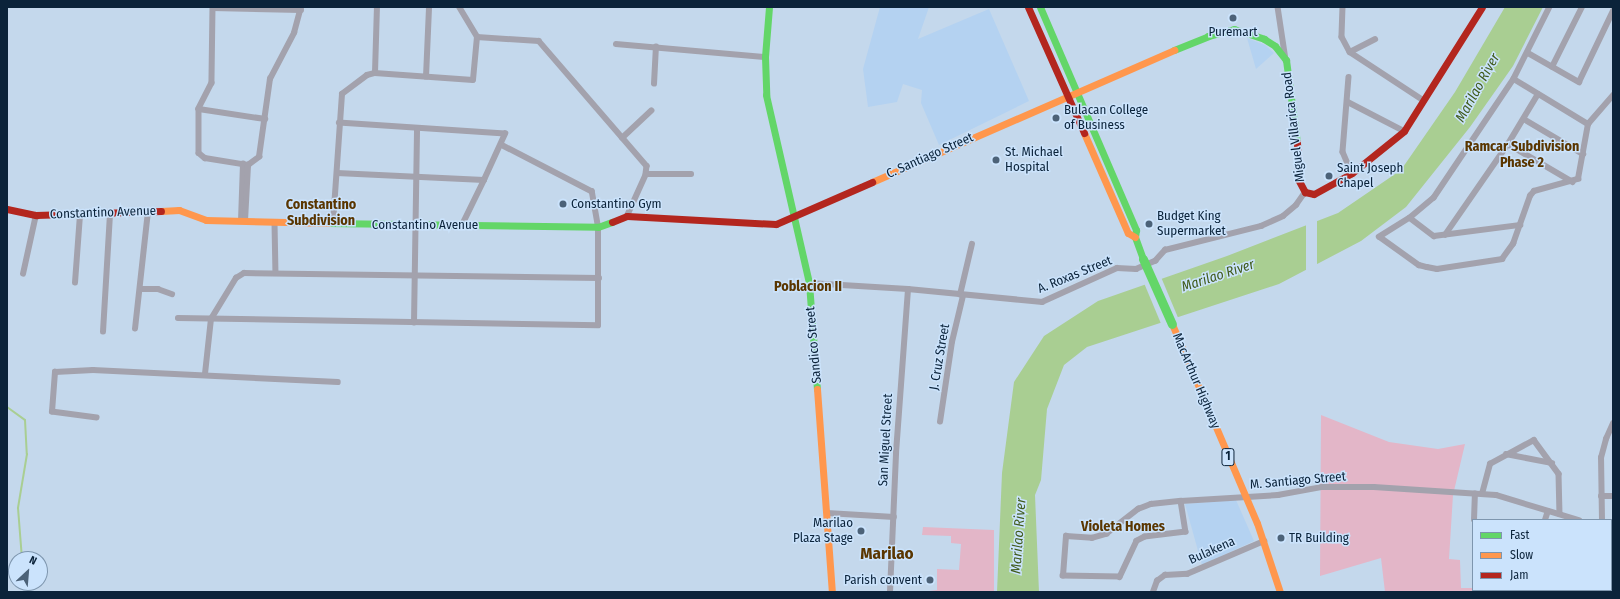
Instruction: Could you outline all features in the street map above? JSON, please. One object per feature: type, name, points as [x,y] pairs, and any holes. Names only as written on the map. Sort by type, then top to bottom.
[{"type":"main road","name":"Sandico Street","points":[[769,7],[765,57],[766,95],[809,283],[832,592]]},
{"type":"main road","name":"MacArthur Highway","points":[[1028,7],[1128,233],[1135,237]]},
{"type":"main road","name":"MacArthur Highway","points":[[1040,7],[1136,230],[1135,237],[1144,259],[1264,540],[1280,592]]},
{"type":"main road","name":"Miguel Villarica Road","points":[[1067,95],[1227,30],[1240,30],[1264,38],[1275,46],[1286,60],[1297,129],[1298,179],[1305,192],[1314,194],[1326,190],[1352,173],[1404,131],[1482,7]]},
{"type":"main road","name":"C. Santiago Street","points":[[793,217],[1067,95]]},
{"type":"main road","name":"Constantino Avenue","points":[[7,209],[36,215],[110,214],[179,210],[206,220],[416,226],[462,225],[598,227],[627,216],[743,224],[776,224],[793,217]]},
{"type":"street","points":[[375,73],[378,7]]},
{"type":"street","points":[[426,77],[429,7]]},
{"type":"street","points":[[333,223],[342,94],[367,75],[375,73],[473,80],[477,37],[459,7]]},
{"type":"street","points":[[1278,7],[1286,60]]},
{"type":"street","points":[[1343,7],[1342,37],[1350,52],[1423,100]]},
{"type":"street","points":[[1550,7],[1514,78],[1434,198],[1410,218],[1380,237],[1419,265],[1437,269],[1502,259],[1509,252],[1530,196],[1534,191],[1573,182],[1578,179],[1581,172],[1588,124],[1613,95]]},
{"type":"street","points":[[1552,68],[1582,7]]},
{"type":"street","points":[[213,8],[301,9],[294,33],[270,79],[259,157],[246,165],[202,156],[199,150],[199,109],[212,83],[213,8]]},
{"type":"street","points":[[1528,53],[1579,82],[1613,11]]},
{"type":"street","points":[[477,37],[539,41],[647,166],[646,174],[627,216]]},
{"type":"street","points":[[1350,52],[1375,38]]},
{"type":"street","points":[[616,44],[765,57]]},
{"type":"street","points":[[654,84],[656,47]]},
{"type":"street","points":[[1349,77],[1343,152],[1352,173]]},
{"type":"street","points":[[1514,78],[1588,124]]},
{"type":"street","points":[[1445,235],[1508,144],[1538,94]]},
{"type":"street","points":[[1348,102],[1404,131]]},
{"type":"street","points":[[199,109],[265,119]]},
{"type":"street","points":[[622,138],[651,111]]},
{"type":"street","points":[[1524,119],[1583,154]]},
{"type":"street","points":[[339,123],[504,134],[501,145],[462,225]]},
{"type":"street","points":[[414,323],[416,274],[417,129]]},
{"type":"street","points":[[1508,144],[1573,182]]},
{"type":"street","points":[[178,318],[598,325],[598,227],[591,191],[501,145]]},
{"type":"street","points":[[243,221],[246,165]]},
{"type":"street","points":[[337,174],[416,176],[484,180]]},
{"type":"street","points":[[646,174],[691,174]]},
{"type":"street","name":"A. Roxas Street","points":[[809,283],[908,289],[1042,302],[1117,268],[1136,269],[1149,263],[1165,250],[1261,226],[1283,216],[1296,205],[1305,192]]},
{"type":"street","points":[[135,329],[141,289],[148,211]]},
{"type":"street","points":[[103,332],[110,214]]},
{"type":"street","points":[[23,274],[36,215]]},
{"type":"street","points":[[75,283],[80,215]]},
{"type":"street","points":[[1410,218],[1434,236],[1520,225]]},
{"type":"street","points":[[275,223],[276,273]]},
{"type":"street","name":"J. Cruz Street","points":[[940,422],[952,342],[972,244]]},
{"type":"street","points":[[205,374],[211,319],[240,274],[248,272],[599,278]]},
{"type":"street","points":[[141,289],[158,289],[172,294]]},
{"type":"street","name":"San Miguel Street","points":[[890,592],[908,289]]},
{"type":"street","points":[[97,418],[52,412],[55,372],[93,370],[205,374],[338,382]]},
{"type":"street","points":[[1602,519],[1601,458],[1606,439],[1613,423]]},
{"type":"street","points":[[1482,494],[1488,466],[1531,439],[1552,463],[1559,474],[1560,514]]},
{"type":"street","points":[[1506,454],[1552,463]]},
{"type":"street","name":"M. Santiago Street","points":[[1181,501],[1186,532],[1146,537],[1137,541],[1120,576],[1063,576],[1066,536],[1092,538],[1106,534],[1138,509],[1151,504],[1181,501],[1278,495],[1322,487],[1374,487],[1496,495],[1576,519]]},
{"type":"street","points":[[1474,519],[1475,494]]},
{"type":"street","points":[[1601,496],[1613,496]]},
{"type":"street","points":[[1545,519],[1548,511]]},
{"type":"street","points":[[827,513],[894,517]]},
{"type":"street","name":"Bulakena","points":[[1153,592],[1157,581],[1165,575],[1187,574],[1264,540]]},
{"type":"shaded area","points":[[880,7],[929,7],[918,39],[989,9],[1029,101],[939,145],[921,103],[922,90],[903,84],[897,102],[868,107],[863,69]]},
{"type":"shaded area","points":[[1247,38],[1265,45],[1274,53],[1256,69]]},
{"type":"shaded area","points":[[1321,415],[1389,442],[1438,449],[1465,444],[1453,495],[1449,559],[1460,560],[1461,588],[1472,588],[1472,591],[1554,592],[1385,592],[1381,558],[1320,576]]},
{"type":"shaded area","points":[[1236,500],[1254,541],[1202,565],[1185,504]]},
{"type":"shaded area","points":[[923,527],[994,530],[994,592],[921,592],[937,590],[937,569],[959,570],[961,544],[951,543],[951,536],[922,535]]},
{"type":"water","name":"Marilao River","points":[[1505,7],[1543,7],[1513,66],[1470,127],[1406,207],[1361,241],[1279,284],[1087,347],[1064,365],[1047,409],[1041,480],[1035,495],[1039,592],[997,592],[1002,473],[1014,382],[1044,336],[1098,301],[1227,256],[1338,213],[1401,170],[1455,92]]},
{"type":"pier","points":[[1317,219],[1317,268],[1306,273],[1306,223]]},
{"type":"pier","points":[[1161,277],[1179,320],[1162,326],[1144,283]]},
{"type":"waterway","points":[[7,407],[25,420],[27,454],[18,508],[21,551]]},
{"type":"traffic: fast","points":[[769,7],[765,57],[766,95],[809,283],[817,389]]},
{"type":"traffic: fast","points":[[1040,7],[1136,230],[1135,237],[1143,259]]},
{"type":"traffic: fast","points":[[1174,50],[1208,36],[1234,29],[1264,39],[1275,46],[1286,60],[1297,142]]},
{"type":"traffic: fast","points":[[328,223],[598,227],[612,222]]},
{"type":"traffic: fast","points":[[1143,259],[1172,324]]},
{"type":"traffic: slow","points":[[872,182],[1174,50]]},
{"type":"traffic: slow","points":[[1084,133],[1128,233],[1135,237]]},
{"type":"traffic: slow","points":[[161,211],[179,210],[206,220],[328,223]]},
{"type":"traffic: slow","points":[[1172,324],[1257,523],[1280,592]]},
{"type":"traffic: slow","points":[[817,389],[832,592]]},
{"type":"traffic: jam","points":[[1028,7],[1084,133]]},
{"type":"traffic: jam","points":[[1297,142],[1298,179],[1305,192],[1314,194],[1352,173],[1404,131],[1482,7]]},
{"type":"traffic: jam","points":[[612,222],[627,216],[776,224],[872,182]]},
{"type":"traffic: jam","points":[[7,209],[36,215],[161,211]]},
{"type":"place","name":"Puremart","points":[[1233,18]]},
{"type":"place","name":"Bulacan College of Business","points":[[1056,118]]},
{"type":"place","name":"St. Michael Hospital","points":[[996,160]]},
{"type":"place","name":"Saint Joseph Chapel","points":[[1329,176]]},
{"type":"place","name":"Constantino Gym","points":[[563,204]]},
{"type":"place","name":"Budget King Supermarket","points":[[1149,224]]},
{"type":"place","name":"Marilao Plaza Stage","points":[[861,531]]},
{"type":"place","name":"TR Building","points":[[1281,538]]},
{"type":"place","name":"Parish convent","points":[[930,580]]},
{"type":"district","name":"Ramcar Subdivision Phase 2","points":[[1522,156]]},
{"type":"district","name":"Constantino Subdivision","points":[[321,214]]},
{"type":"district","name":"Poblacion II","points":[[808,287]]},
{"type":"district","name":"Violeta Homes","points":[[1123,527]]},
{"type":"district","name":"Marilao","points":[[887,554]]}]
